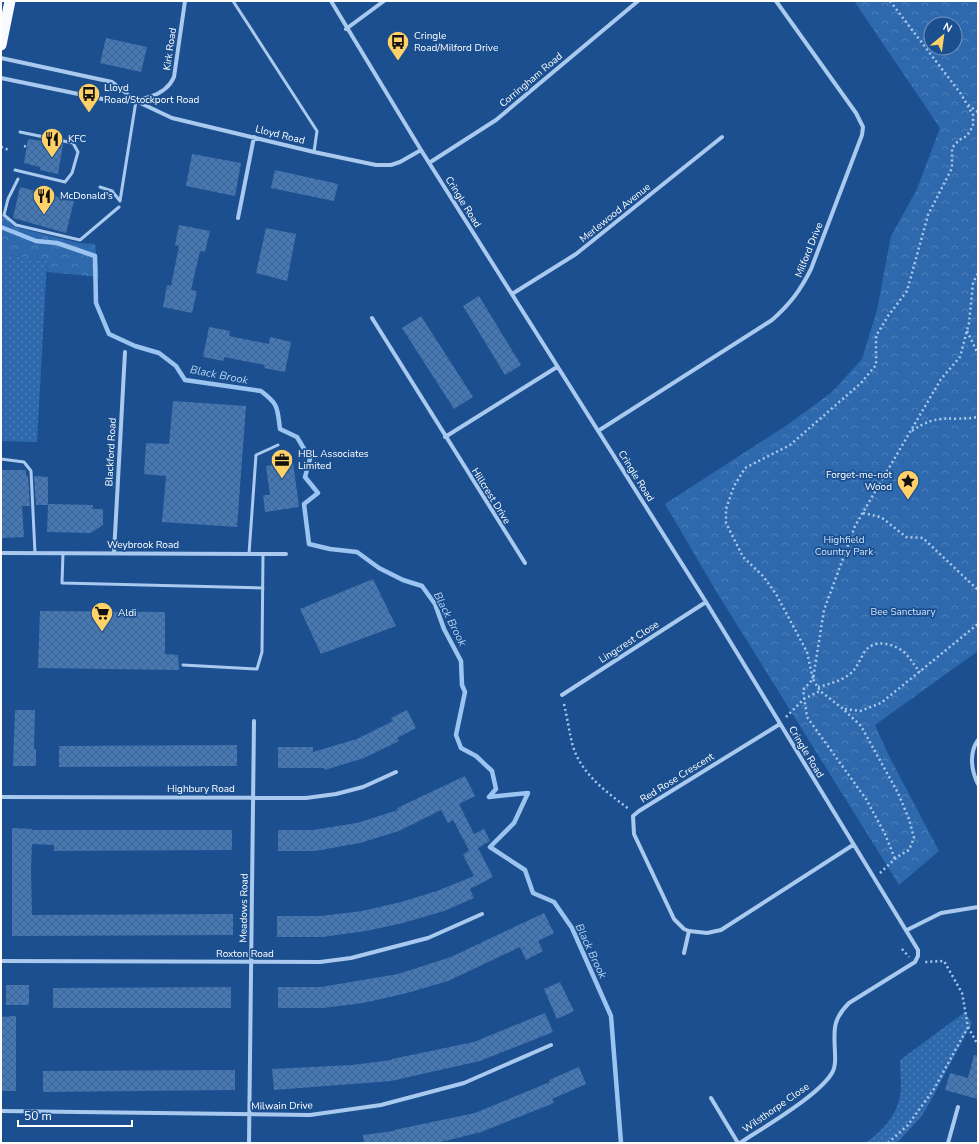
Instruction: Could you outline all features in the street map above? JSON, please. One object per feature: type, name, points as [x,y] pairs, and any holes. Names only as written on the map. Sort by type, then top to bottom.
[{"type":"highway","points":[[1,45],[10,1]]},
{"type":"street","name":"Kirk Road","points":[[136,101],[162,92],[172,82],[185,1]]},
{"type":"street","name":"Cringle Road","points":[[331,1],[429,163],[706,602],[853,845],[907,930],[918,950],[918,956],[915,962]]},
{"type":"street","points":[[346,28],[384,1]]},
{"type":"street","name":"Corringham Road","points":[[429,163],[496,120],[638,1]]},
{"type":"street","name":"Milford Drive","points":[[598,431],[772,320],[788,306],[801,290],[811,269],[862,135],[863,127],[848,100],[776,1]]},
{"type":"street","name":"Lloyd Road","points":[[1,58],[112,82],[136,101],[172,118],[314,152],[376,165],[400,162],[421,150]]},
{"type":"street","name":"Lloyd Road","points":[[1,78],[117,102],[136,101]]},
{"type":"street","points":[[238,218],[254,137]]},
{"type":"street","name":"Merlewood Avenue","points":[[512,294],[576,254],[722,137]]},
{"type":"street","name":"Hillcrest Drive","points":[[372,318],[444,437],[525,563]]},
{"type":"street","name":"Blackford Road","points":[[114,553],[125,352]]},
{"type":"street","points":[[444,437],[557,367]]},
{"type":"street","name":"Weybrook Road","points":[[1,553],[286,554]]},
{"type":"street","name":"Lingcrest Close","points":[[562,695],[706,602]]},
{"type":"street","name":"Meadows Road","points":[[249,1143],[254,721]]},
{"type":"street","name":"Red Rose Crescent","points":[[689,931],[684,929],[674,919],[634,834],[633,816],[780,724]]},
{"type":"street","points":[[978,740],[972,753],[972,764],[978,784]]},
{"type":"street","name":"Highbury Road","points":[[1,797],[306,798],[336,794],[363,787],[396,772]]},
{"type":"street","points":[[684,953],[689,931],[707,933],[721,930],[853,845]]},
{"type":"street","points":[[907,930],[941,913],[978,907]]},
{"type":"street","name":"Roxton Road","points":[[1,961],[251,963],[320,962],[351,958],[428,938],[482,914]]},
{"type":"street","name":"Wilsthorpe Close","points":[[711,1098],[739,1143],[814,1092],[833,1071],[835,1062],[835,1019],[842,1010],[849,1003],[915,962]]},
{"type":"street","name":"Milwain Drive","points":[[1,1111],[310,1115],[381,1106],[464,1083],[551,1045]]},
{"type":"street","points":[[948,1143],[958,1107]]},
{"type":"lane","points":[[233,1],[317,131],[314,152]]},
{"type":"lane","points":[[100,187],[112,191],[120,201],[128,143],[136,101]]},
{"type":"lane","points":[[15,170],[65,182],[72,173],[78,152],[73,143],[20,132]]},
{"type":"lane","points":[[18,179],[8,199],[4,215],[16,225],[80,240],[119,207]]},
{"type":"lane","points":[[249,554],[256,455],[278,445]]},
{"type":"lane","points":[[1,459],[24,462],[31,471],[35,553]]},
{"type":"lane","points":[[63,553],[62,583],[263,588]]},
{"type":"lane","points":[[183,665],[257,669],[262,652],[263,554]]},
{"type":"path","points":[[873,877],[886,868],[895,859],[909,850],[914,838],[909,819],[898,793],[861,726],[842,708],[820,691],[813,679],[807,652],[776,594],[764,576],[743,557],[726,523],[726,509],[728,498],[745,468],[790,446],[862,383],[876,364],[876,336],[888,316],[907,291],[928,215],[952,168],[952,148],[959,140],[967,136],[973,126],[973,114],[966,103],[890,1]]},
{"type":"path","points":[[966,103],[978,112]]},
{"type":"path","points":[[1,147],[9,150]]},
{"type":"path","points":[[895,859],[885,834],[866,798],[806,717],[803,690],[813,679],[824,610],[855,526],[942,379],[960,357],[970,323],[973,283],[978,273]]},
{"type":"path","points":[[967,332],[978,354]]},
{"type":"path","points":[[910,433],[922,424],[935,418],[978,417]]},
{"type":"path","points":[[863,513],[881,517],[906,537],[924,538],[978,590]]},
{"type":"path","points":[[842,708],[860,711],[881,703],[978,624]]},
{"type":"path","points":[[818,687],[836,682],[849,675],[858,666],[865,651],[872,645],[878,643],[887,644],[906,653],[920,672]]},
{"type":"path","points":[[789,714],[804,699],[820,691]]},
{"type":"path","points":[[562,695],[572,743],[585,770],[600,787],[635,814]]},
{"type":"path","points":[[915,962],[944,961],[962,993],[968,1027],[978,1045]]},
{"type":"path","points":[[888,1143],[908,1125],[934,1089],[968,1027]]},
{"type":"green space","name":"Highfield Country Park","points":[[854,1],[978,1],[978,651],[875,725],[887,752],[939,851],[899,885],[716,591],[665,504],[790,423],[832,392],[862,359],[877,310],[891,236],[917,189],[940,128]]},
{"type":"green space","points":[[1,214],[15,227],[79,243],[95,244],[99,277],[47,272],[47,261],[1,254]]},
{"type":"green space","points":[[1,254],[47,261],[37,442],[1,441]]},
{"type":"green space","points":[[965,1012],[972,1023],[921,1117],[897,1143],[865,1143],[882,1129],[895,1111],[898,1104],[901,1088],[900,1060]]},
{"type":"building","points":[[106,38],[147,47],[141,72],[100,63]]},
{"type":"building","points":[[28,139],[63,144],[58,174],[40,170],[40,167],[24,163]]},
{"type":"building","points":[[192,154],[241,163],[235,196],[186,186]]},
{"type":"building","points":[[275,170],[338,184],[334,201],[271,188]]},
{"type":"building","points":[[20,187],[74,201],[66,233],[13,218]]},
{"type":"building","points":[[179,225],[210,231],[205,252],[200,251],[191,290],[197,291],[192,313],[163,307],[167,285],[171,286],[179,246],[175,245]]},
{"type":"building","points":[[266,228],[296,234],[287,281],[256,273]]},
{"type":"building","points":[[479,296],[521,365],[505,375],[463,306]]},
{"type":"building","points":[[421,316],[473,397],[454,409],[402,328]]},
{"type":"building","points":[[209,327],[230,331],[229,336],[269,344],[270,337],[291,342],[285,372],[264,368],[265,365],[224,357],[224,361],[203,357]]},
{"type":"building","points":[[173,401],[246,406],[237,527],[162,522],[166,476],[144,474],[146,443],[169,444]]},
{"type":"building","name":"HBL Associates Limited","points":[[293,462],[299,507],[265,512],[263,495],[270,495],[266,466]]},
{"type":"building","points":[[1,470],[26,470],[26,476],[28,476],[30,506],[22,506],[24,537],[1,538]]},
{"type":"building","points":[[34,476],[48,477],[48,505],[36,505]]},
{"type":"building","points":[[48,504],[93,505],[93,509],[103,509],[103,525],[91,533],[47,532]]},
{"type":"building","points":[[373,579],[396,626],[321,654],[300,609]]},
{"type":"building","name":"Aldi","points":[[40,611],[165,612],[165,654],[178,655],[179,670],[38,668]]},
{"type":"building","points":[[15,710],[35,710],[34,749],[36,749],[36,766],[13,766]]},
{"type":"building","points":[[407,710],[416,728],[397,738],[399,741],[364,758],[325,770],[324,768],[278,768],[278,747],[313,747],[313,752],[357,739],[393,721],[391,718]]},
{"type":"building","points":[[237,745],[237,766],[59,767],[59,746]]},
{"type":"building","points":[[465,776],[475,796],[459,804],[474,834],[484,829],[490,841],[478,848],[493,877],[470,889],[474,898],[444,911],[403,923],[366,931],[322,937],[277,937],[277,916],[321,916],[362,911],[401,902],[437,891],[474,876],[463,855],[469,850],[453,820],[448,823],[441,810],[399,831],[360,843],[315,851],[278,851],[278,830],[313,830],[357,823],[398,810],[397,808]]},
{"type":"building","points":[[12,828],[32,830],[232,830],[232,850],[54,851],[54,845],[32,844],[31,869],[32,915],[233,914],[233,935],[12,936]]},
{"type":"building","points":[[544,913],[554,933],[538,941],[543,951],[526,960],[520,947],[448,981],[407,993],[363,1003],[323,1008],[278,1008],[278,987],[321,987],[398,974],[451,957]]},
{"type":"building","points":[[560,982],[574,1011],[557,1019],[544,989]]},
{"type":"building","points":[[6,985],[29,985],[29,1005],[6,1005]]},
{"type":"building","points":[[231,987],[231,1008],[53,1008],[53,988]]},
{"type":"building","points":[[545,1013],[553,1032],[480,1061],[391,1081],[274,1090],[272,1069],[352,1065],[392,1060],[474,1042]]},
{"type":"building","points":[[16,1016],[16,1091],[1,1091],[1,1017]]},
{"type":"building","points":[[974,1055],[978,1055],[978,1099],[945,1090],[950,1073],[968,1078]]},
{"type":"building","points":[[579,1067],[586,1084],[552,1099],[554,1103],[481,1132],[437,1143],[364,1143],[363,1135],[394,1131],[475,1113],[550,1082],[549,1080]]},
{"type":"building","points":[[235,1070],[235,1090],[43,1092],[43,1071]]},
{"type":"waterway","name":"Black Brook","points":[[1,227],[36,241],[57,243],[95,256],[96,303],[109,334],[135,346],[159,353],[176,366],[185,380],[261,391],[267,396],[276,407],[280,429],[297,437],[310,459],[305,477],[318,493],[304,504],[309,544],[330,549],[357,552],[379,568],[403,580],[422,586],[435,604],[444,629],[461,661],[462,685],[465,692],[456,735],[461,748],[476,756],[492,771],[496,789],[489,797],[528,793],[514,823],[490,847],[525,870],[533,893],[554,902],[572,928],[611,1016],[621,1143]]},
{"type":"place","name":"Cringle Road/Milford Drive","points":[[398,62]]},
{"type":"place","name":"Lloyd Road/Stockport Road","points":[[89,114]]},
{"type":"place","name":"KFC","points":[[52,158]]},
{"type":"place","name":"McDonald's","points":[[44,216]]},
{"type":"place","name":"HBL Associates Limited","points":[[282,480]]},
{"type":"place","name":"Forget-me-not Wood","points":[[908,500]]},
{"type":"place","name":"Aldi","points":[[102,632]]},
{"type":"park label","name":"Bee Sanctuary","points":[[903,612]]}]
